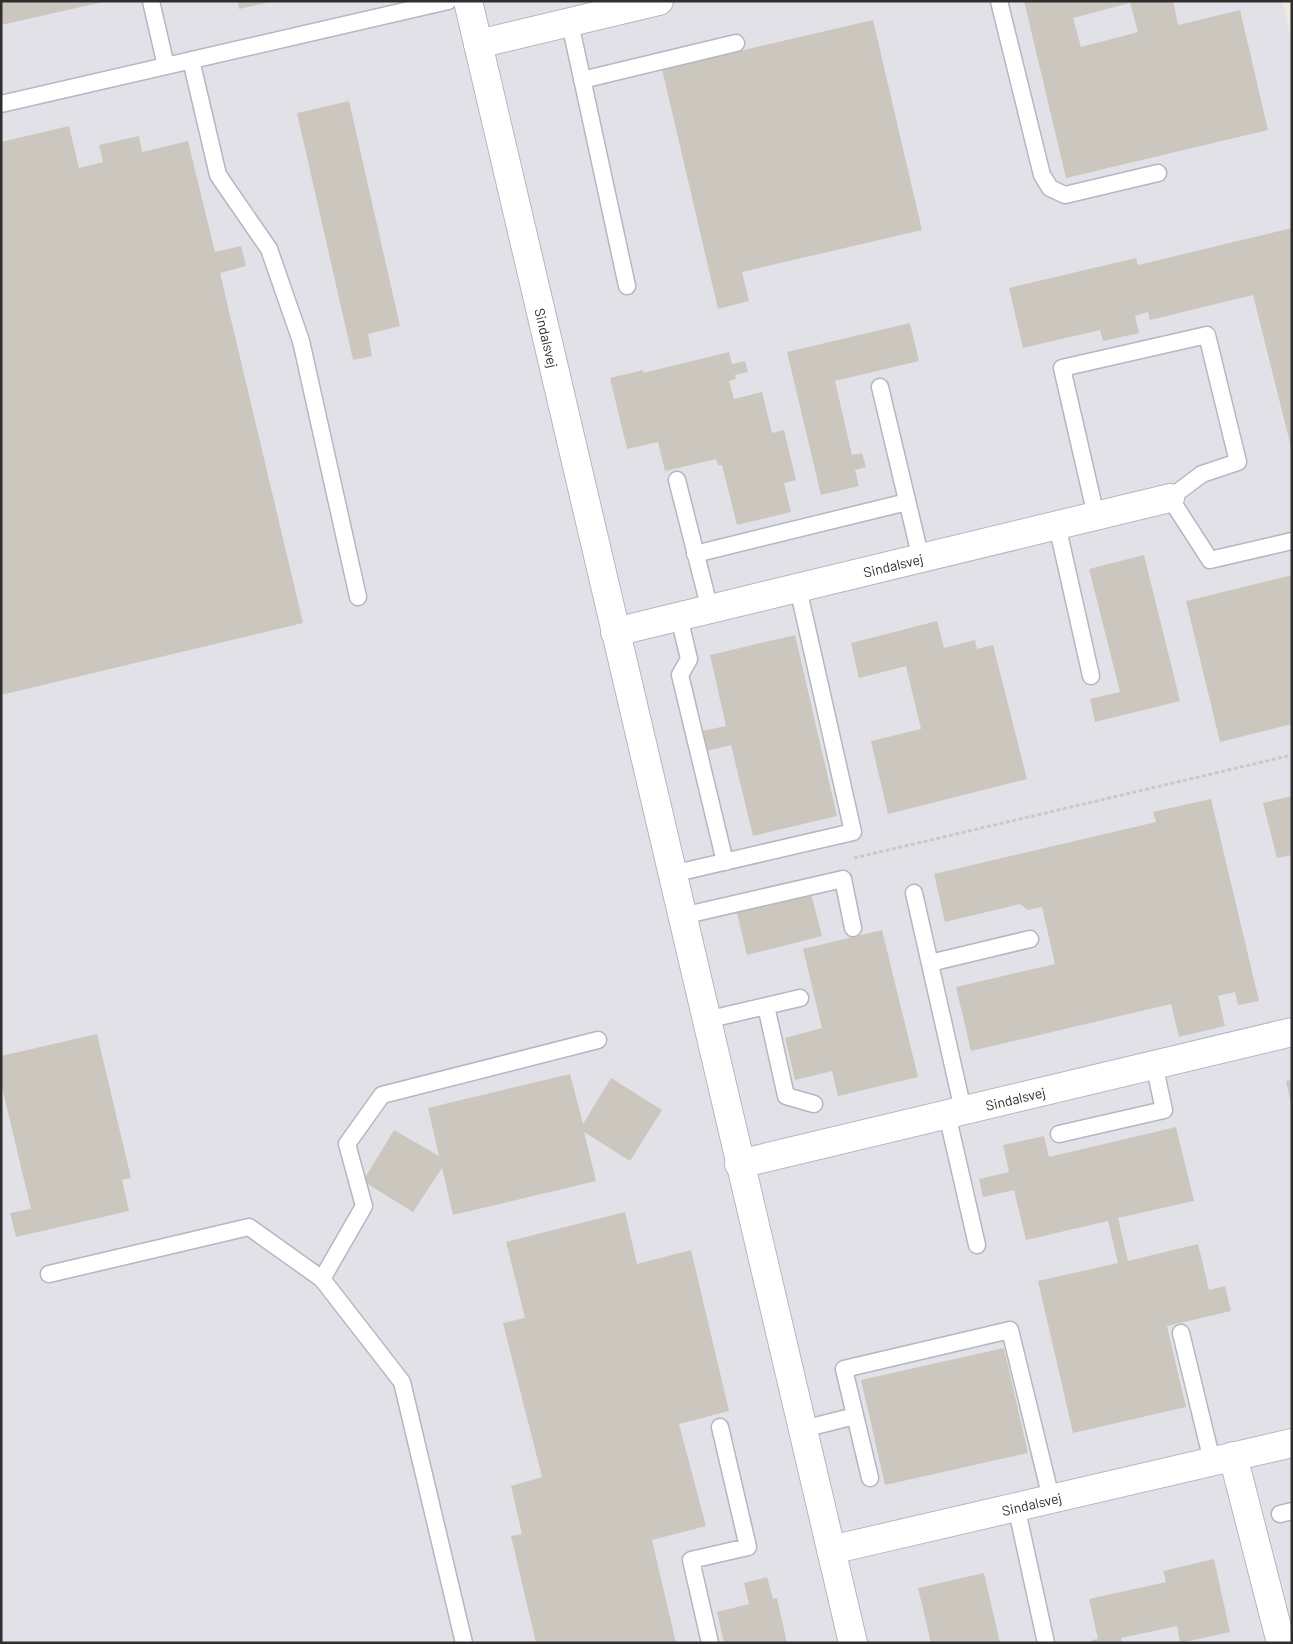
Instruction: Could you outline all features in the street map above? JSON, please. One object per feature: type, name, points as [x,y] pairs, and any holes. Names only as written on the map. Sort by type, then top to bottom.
[{"type":"street","name":"Sindalsvej","points":[[468,1],[739,1164],[853,1643]]},
{"type":"street","points":[[478,44],[650,2]]},
{"type":"street","name":"Sindalsvej","points":[[615,632],[1170,498]]},
{"type":"street","name":"Sindalsvej","points":[[739,1164],[1292,1032]]},
{"type":"street","name":"Sindalsvej","points":[[831,1550],[1292,1443]]},
{"type":"street","points":[[1223,1459],[1281,1643]]},
{"type":"lane","points":[[150,1],[166,66]]},
{"type":"lane","points":[[1,104],[448,1]]},
{"type":"lane","points":[[999,1],[1042,174],[1050,188],[1065,195],[1158,173]]},
{"type":"lane","points":[[570,23],[627,286]]},
{"type":"lane","points":[[582,80],[736,43]]},
{"type":"lane","points":[[191,60],[218,175],[269,249],[301,341],[358,597]]},
{"type":"lane","points":[[1096,516],[1062,368],[1207,335],[1238,462],[1202,474],[1170,498],[1210,560],[1292,541]]},
{"type":"lane","points":[[880,387],[920,559]]},
{"type":"lane","points":[[677,480],[710,610]]},
{"type":"lane","points":[[695,554],[907,502]]},
{"type":"lane","points":[[1057,526],[1092,676]]},
{"type":"lane","points":[[672,874],[853,832],[798,588]]},
{"type":"lane","points":[[679,617],[689,659],[680,674],[725,862]]},
{"type":"lane","points":[[682,916],[842,879],[853,928]]},
{"type":"lane","points":[[914,893],[930,963],[977,1246]]},
{"type":"lane","points":[[930,963],[1030,939]]},
{"type":"lane","points":[[706,1020],[800,998]]},
{"type":"lane","points":[[766,1006],[786,1096],[814,1104]]},
{"type":"lane","points":[[322,1279],[364,1206],[347,1144],[382,1095],[598,1040]]},
{"type":"lane","points":[[1059,1134],[1164,1110],[1154,1064]]},
{"type":"lane","points":[[49,1274],[249,1227],[322,1279],[402,1382],[464,1643]]},
{"type":"lane","points":[[870,1478],[844,1369],[1010,1330],[1051,1498]]},
{"type":"lane","points":[[1181,1333],[1223,1459]]},
{"type":"lane","points":[[803,1429],[855,1416]]},
{"type":"lane","points":[[710,1643],[691,1560],[748,1547],[720,1427]]},
{"type":"lane","points":[[1016,1506],[1046,1643]]},
{"type":"path","points":[[850,858],[1292,755]]},
{"type":"shaded area","points":[[1,1],[1282,1],[1292,42],[1292,1643],[1,1643]]},
{"type":"building","points":[[1,1],[103,1],[103,2],[1,25]]},
{"type":"building","points":[[238,1],[266,1],[266,3],[239,9]]},
{"type":"building","points":[[1024,1],[1173,1],[1178,25],[1240,10],[1268,130],[1066,178]],"holes":[[[1130,3],[1138,32],[1081,47],[1073,18]]]},
{"type":"building","points":[[873,20],[922,230],[742,272],[749,301],[718,309],[662,69]]},
{"type":"building","points":[[349,101],[400,326],[368,334],[372,356],[353,360],[297,113]]},
{"type":"building","points":[[69,126],[79,168],[103,162],[99,145],[139,136],[142,152],[188,141],[215,252],[241,246],[246,266],[220,273],[303,623],[1,695],[1,142]]},
{"type":"building","points":[[1292,228],[1292,451],[1253,295],[1150,320],[1148,312],[1135,316],[1139,333],[1103,341],[1100,330],[1023,348],[1009,288],[1136,258],[1138,265]]},
{"type":"building","points":[[910,323],[919,361],[835,381],[852,455],[862,453],[866,467],[855,470],[859,486],[821,495],[787,352]]},
{"type":"building","points":[[729,352],[732,364],[745,361],[748,372],[735,375],[736,379],[729,381],[734,399],[762,392],[772,433],[784,430],[796,480],[784,483],[791,512],[737,525],[722,465],[718,465],[716,459],[665,471],[658,442],[627,449],[610,378],[643,370],[643,373]]},
{"type":"building","points":[[1144,555],[1180,701],[1095,722],[1090,699],[1120,692],[1089,569]]},
{"type":"building","points":[[1292,575],[1292,724],[1220,742],[1186,601]]},
{"type":"building","points":[[937,621],[944,648],[975,640],[977,649],[993,645],[1027,779],[888,814],[871,741],[921,729],[906,666],[859,678],[851,643]]},
{"type":"building","points":[[795,635],[837,816],[753,836],[731,745],[702,752],[697,732],[726,726],[710,655]]},
{"type":"building","points":[[1292,796],[1292,855],[1277,858],[1263,803]]},
{"type":"building","points":[[1211,799],[1259,1001],[1238,1005],[1235,992],[1218,996],[1225,1026],[1179,1037],[1171,1004],[971,1051],[956,987],[1055,964],[1042,907],[1028,910],[1020,904],[945,922],[934,874],[1156,822],[1153,812]]},
{"type":"building","points":[[811,894],[822,936],[747,955],[737,913]]},
{"type":"building","points":[[882,930],[918,1077],[838,1096],[832,1071],[795,1080],[785,1038],[822,1028],[803,949]]},
{"type":"building","points":[[97,1034],[131,1178],[122,1180],[129,1211],[16,1237],[10,1213],[31,1209],[1,1083],[1,1056]]},
{"type":"building","points":[[570,1074],[583,1124],[611,1078],[662,1110],[630,1161],[584,1132],[596,1181],[453,1215],[442,1168],[413,1212],[363,1181],[394,1130],[439,1156],[428,1108]]},
{"type":"building","points":[[1292,1080],[1292,1103],[1291,1103],[1286,1081]]},
{"type":"building","points":[[1176,1127],[1194,1201],[1118,1218],[1128,1261],[1198,1244],[1209,1290],[1225,1286],[1231,1311],[1167,1326],[1186,1407],[1073,1433],[1038,1281],[1118,1263],[1108,1221],[1026,1240],[1014,1190],[983,1197],[979,1179],[1009,1172],[1003,1145],[1044,1136],[1049,1157]]},
{"type":"building","points":[[625,1212],[637,1264],[691,1250],[729,1411],[679,1424],[706,1526],[652,1540],[676,1643],[536,1643],[511,1536],[522,1534],[511,1486],[542,1477],[503,1323],[525,1318],[506,1242]]},
{"type":"building","points":[[1004,1348],[1028,1453],[885,1485],[861,1380]]},
{"type":"building","points":[[1214,1559],[1230,1632],[1180,1643],[1177,1626],[1121,1638],[1122,1643],[1092,1643],[1092,1640],[1098,1639],[1089,1599],[1166,1582],[1163,1571]]},
{"type":"building","points":[[984,1573],[1000,1643],[931,1643],[918,1588]]},
{"type":"building","points":[[767,1577],[773,1599],[777,1598],[787,1643],[724,1643],[717,1612],[749,1604],[744,1583]]}]
